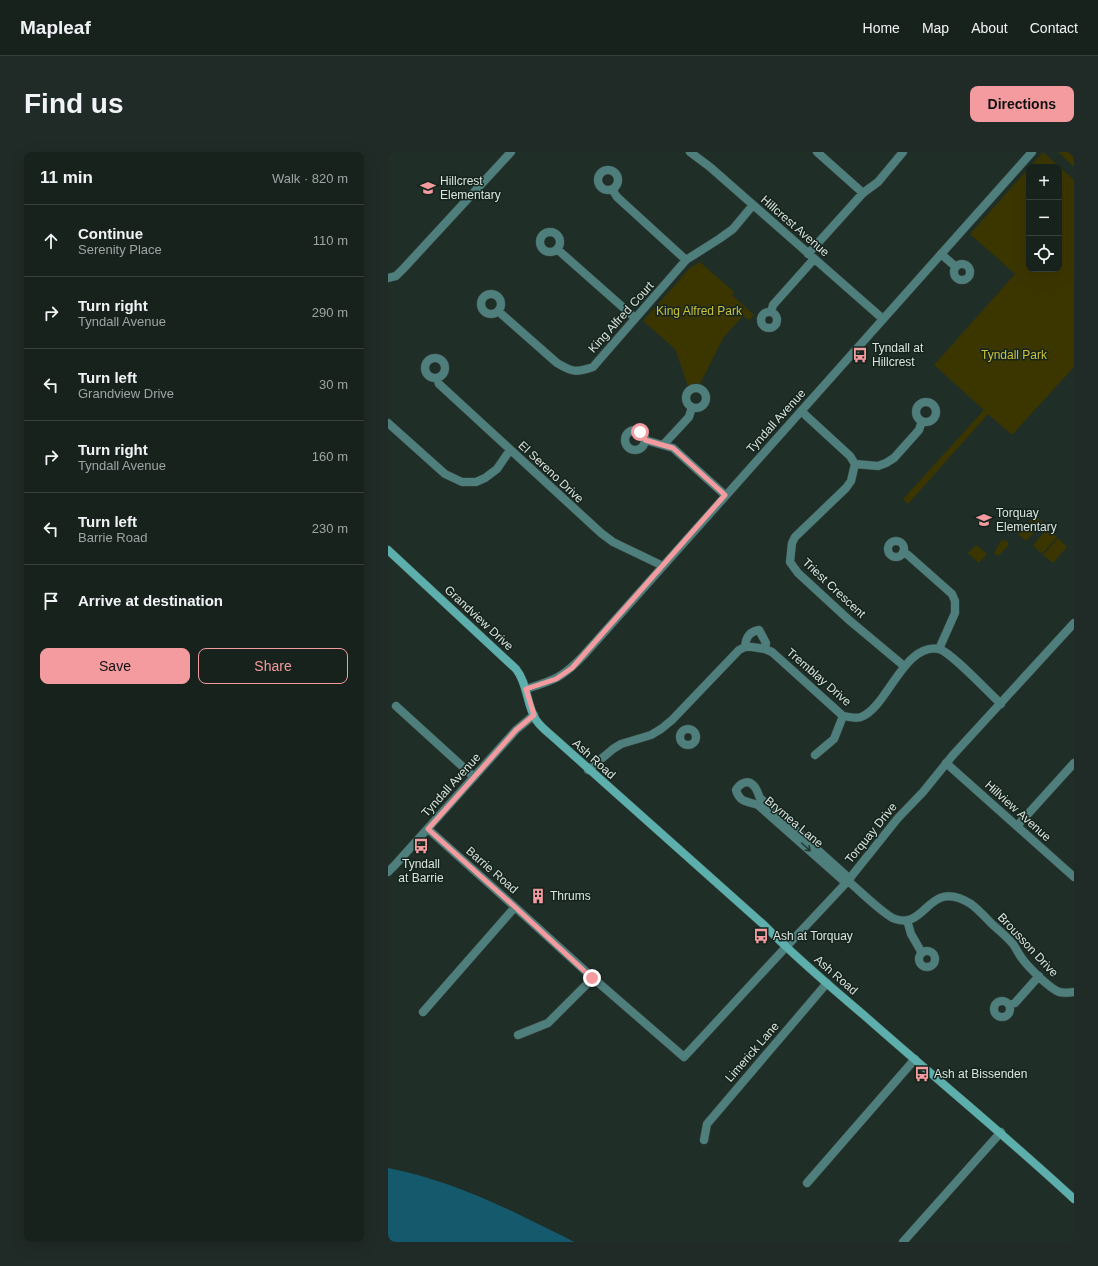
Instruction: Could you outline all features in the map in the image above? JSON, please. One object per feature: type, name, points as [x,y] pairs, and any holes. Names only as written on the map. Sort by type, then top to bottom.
[{"type":"main road","name":"Grandview Drive","points":[[388,550],[516,669],[522,678],[534,715]]},
{"type":"main road","name":"Ash Road","points":[[534,715],[540,726],[764,925],[786,948],[914,1060],[1001,1132],[1074,1199]]},
{"type":"street","points":[[388,278],[396,276],[404,268],[511,152]]},
{"type":"street","name":"Hillcrest Avenue","points":[[690,152],[710,166],[883,319]]},
{"type":"street","points":[[817,152],[863,193]]},
{"type":"street","points":[[771,312],[773,305],[811,256],[863,193],[878,182],[903,152]]},
{"type":"street","name":"Tyndall Avenue","points":[[526,689],[550,681],[566,672],[583,656],[1032,152]]},
{"type":"street","points":[[612,189],[617,197],[686,260]]},
{"type":"street","name":"King Alfred Court","points":[[498,311],[557,364],[568,369],[580,371],[592,367],[686,260],[732,229],[753,205]]},
{"type":"street","points":[[557,249],[635,318]]},
{"type":"street","points":[[941,254],[956,267]]},
{"type":"street","name":"El Sereno Drive","points":[[437,378],[439,384],[607,538],[620,546],[663,566]]},
{"type":"street","points":[[664,444],[688,417],[692,407]]},
{"type":"street","points":[[801,411],[850,456],[855,464],[878,466],[894,458],[919,430],[922,421]]},
{"type":"street","points":[[388,424],[445,474],[462,482],[476,482],[485,478],[497,469],[510,450]]},
{"type":"street","points":[[645,440],[664,444],[673,448],[725,495]]},
{"type":"street","name":"Triest Crescent","points":[[855,464],[851,481],[846,488],[795,537],[792,543],[790,562],[798,573],[849,620],[904,666]]},
{"type":"street","points":[[903,552],[908,554],[952,594],[955,601],[955,613],[940,650],[950,656],[1001,704]]},
{"type":"street","name":"Torquay Drive","points":[[684,1057],[848,881],[898,818],[923,792],[946,763],[1074,623]]},
{"type":"street","points":[[588,770],[621,744],[651,735],[672,720],[726,662],[739,650],[745,647],[745,640],[749,634],[759,630],[766,643],[765,649]]},
{"type":"street","name":"Tremblay Drive","points":[[745,647],[752,646],[772,652],[843,716],[855,718],[866,714],[878,702],[904,666],[920,652],[930,649],[940,650]]},
{"type":"street","points":[[396,706],[474,777]]},
{"type":"street","name":"Tyndall Avenue","points":[[388,872],[516,730],[534,715]]},
{"type":"street","points":[[815,755],[834,739],[843,716]]},
{"type":"street","points":[[672,720],[682,732]]},
{"type":"street","name":"Hillview Avenue","points":[[946,763],[1074,877]]},
{"type":"street","points":[[1017,826],[1074,764]]},
{"type":"street","name":"Brymea Lane","points":[[743,782],[749,782],[755,787],[760,798],[848,881],[758,805],[743,801],[738,797],[736,790],[739,785],[743,782]]},
{"type":"street","name":"Barrie Road","points":[[428,829],[592,978],[684,1057]]},
{"type":"street","points":[[848,881],[884,913],[895,919],[907,920],[911,934],[922,953]]},
{"type":"street","name":"Brousson Drive","points":[[907,920],[918,916],[935,900],[941,897],[952,896],[962,899],[973,905],[1014,945],[1019,956],[1052,988],[1058,992],[1074,992]]},
{"type":"street","points":[[423,1012],[515,907]]},
{"type":"street","points":[[1009,1005],[1015,1003],[1039,976]]},
{"type":"street","points":[[518,1035],[548,1023],[592,978]]},
{"type":"street","name":"Limerick Lane","points":[[704,1140],[707,1124],[827,983]]},
{"type":"street","points":[[807,1183],[914,1060]]},
{"type":"street","points":[[903,1242],[1001,1132]]},
{"type":"green space","name":"Tyndall Park","points":[[1043,152],[1056,164],[1033,164]]},
{"type":"green space","points":[[1058,152],[1068,152],[1074,157],[1074,167]]},
{"type":"green space","name":"Tyndall Park","points":[[1062,169],[1074,180],[1074,367],[1012,435],[988,414],[908,504],[903,499],[984,410],[934,365],[1015,274],[970,234],[1026,171],[1026,272],[1062,272]]},
{"type":"green space","name":"King Alfred Park","points":[[700,262],[734,292],[732,295],[754,315],[749,320],[743,316],[723,338],[700,384],[694,383],[688,386],[675,349],[643,321],[690,268]]},
{"type":"green space","points":[[1033,517],[1038,518],[1043,523],[1026,541],[1018,534]]},
{"type":"green space","points":[[1047,529],[1057,537],[1042,554],[1033,545]]},
{"type":"green space","points":[[1058,538],[1067,547],[1053,563],[1043,555]]},
{"type":"green space","points":[[1005,540],[1008,542],[1008,546],[998,556],[994,553],[1001,541]]},
{"type":"green space","points":[[976,545],[987,554],[979,563],[968,553]]},
{"type":"water","points":[[388,1168],[425,1177],[478,1196],[558,1233],[574,1242],[388,1242]]},
{"type":"place","name":"Hillcrest Elementary","points":[[428,188]]},
{"type":"place","name":"Tyndall at Hillcrest","points":[[860,355]]},
{"type":"place","name":"Torquay Elementary","points":[[984,520]]},
{"type":"place","name":"Tyndall at Barrie","points":[[421,846]]},
{"type":"place","name":"Thrums","points":[[538,896]]},
{"type":"place","name":"Ash at Torquay","points":[[761,936]]},
{"type":"place","name":"Ash at Bissenden","points":[[922,1074]]},
{"type":"route","points":[[592,978],[428,829],[516,730],[534,715],[526,689],[556,679],[572,668],[725,495],[673,448],[664,444],[645,440],[640,432]]}]
